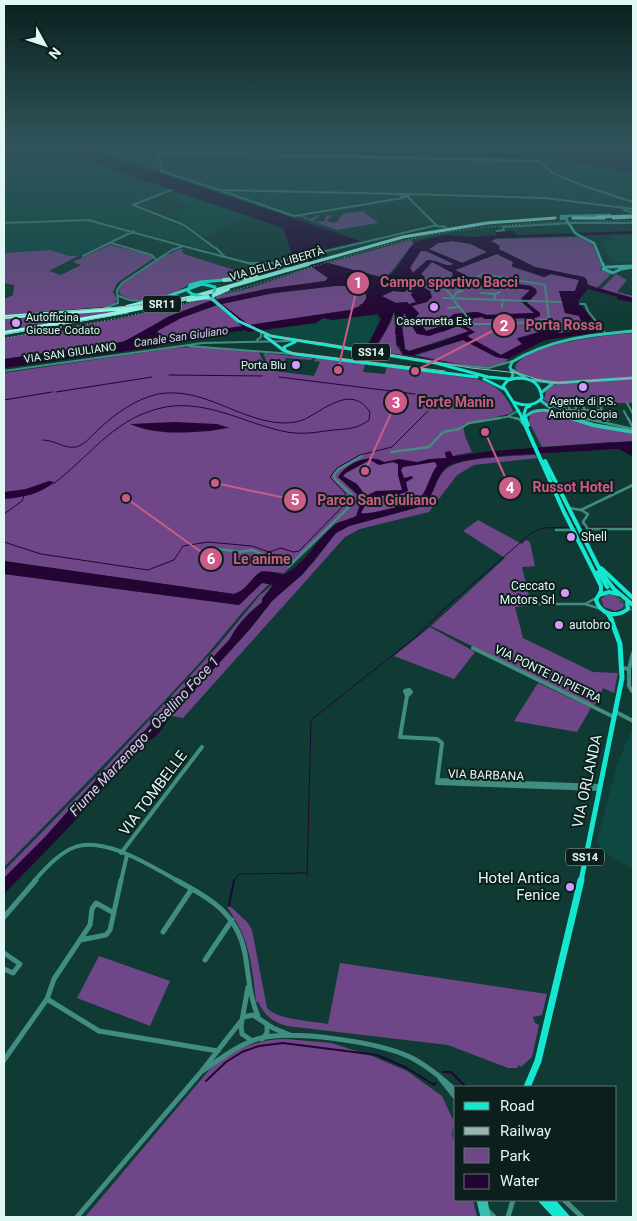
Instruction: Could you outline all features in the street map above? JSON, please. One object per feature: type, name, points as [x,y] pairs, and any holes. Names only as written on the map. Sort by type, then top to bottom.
[{"type":"highway","points":[[508,220],[632,214]]},
{"type":"highway","points":[[567,218],[632,214]]},
{"type":"highway","name":"VIA DELLA LIBERTÀ","points":[[4,317],[162,303],[269,275],[325,258],[394,238],[436,227],[508,220],[555,218],[509,221],[444,229],[395,238],[325,258]]},
{"type":"highway","name":"VIA DELLA LIBERTÀ","points":[[4,333],[123,312],[200,295],[300,266]]},
{"type":"highway","points":[[214,295],[300,266]]},
{"type":"highway","points":[[224,280],[269,275]]},
{"type":"highway","points":[[18,331],[106,317],[208,297]]},
{"type":"highway","points":[[68,312],[135,306],[162,298]]},
{"type":"highway","name":"SR11","points":[[4,333],[123,312]]},
{"type":"main road","points":[[224,280],[190,285],[188,291],[215,300],[245,325],[259,332]]},
{"type":"main road","points":[[162,298],[202,283],[215,287],[215,300]]},
{"type":"main road","name":"VIA SAN GIULIANO","points":[[259,332],[283,350],[298,355],[473,376],[493,382],[504,389]]},
{"type":"main road","name":"VIA SAN GIULIANO","points":[[259,332],[276,337],[436,363],[488,377],[510,379]]},
{"type":"main road","name":"SS14","points":[[290,353],[284,348],[286,344],[305,341]]},
{"type":"main road","points":[[536,445],[525,417],[525,410],[541,399],[542,392],[532,380],[526,378],[510,379],[503,384],[504,389],[519,410],[527,430],[569,508],[575,527],[601,586],[597,597],[598,608]]},
{"type":"main road","points":[[513,402],[533,405]]},
{"type":"main road","points":[[542,457],[554,486],[607,587]]},
{"type":"main road","points":[[575,527],[609,583],[633,605]]},
{"type":"main road","points":[[595,558],[610,578],[633,598]]},
{"type":"main road","points":[[597,597],[603,592],[611,592],[625,599]]},
{"type":"main road","name":"SS14","points":[[598,608],[607,613],[622,614],[629,608],[625,599]]},
{"type":"main road","name":"VIA ORLANDA","points":[[607,613],[616,628]]},
{"type":"main road","points":[[622,614],[633,613]]},
{"type":"main road","name":"VIA ORLANDA","points":[[528,1086],[536,1068],[549,1021],[574,914],[599,788],[626,669],[615,622],[622,614]]},
{"type":"main road","points":[[543,1201],[558,1217]]},
{"type":"main road","points":[[552,1201],[566,1217]]},
{"type":"street","points":[[136,204],[133,205],[184,225],[222,253],[223,256]]},
{"type":"street","points":[[259,204],[294,216],[365,204]]},
{"type":"street","points":[[414,204],[436,227]]},
{"type":"street","points":[[592,204],[616,207],[632,214]]},
{"type":"street","points":[[632,214],[567,218],[575,233],[594,243],[604,266],[603,270],[607,272],[633,267]]},
{"type":"street","points":[[4,223],[82,219],[101,222],[168,241],[177,246],[192,248],[257,266],[276,269],[300,266]]},
{"type":"street","points":[[497,231],[504,230],[503,227],[520,226],[633,223]]},
{"type":"street","points":[[250,264],[272,263],[436,227]]},
{"type":"street","points":[[84,256],[134,231]]},
{"type":"street","points":[[110,243],[152,255],[156,260]]},
{"type":"street","points":[[101,309],[116,304],[120,299],[117,291],[120,285],[177,246]]},
{"type":"street","points":[[224,280],[250,276],[256,271],[257,266]]},
{"type":"street","points":[[604,266],[633,267]]},
{"type":"street","points":[[612,267],[618,270]]},
{"type":"street","points":[[437,280],[453,296],[473,324],[513,324],[550,319],[545,285],[540,283],[482,274],[466,283],[453,296]]},
{"type":"street","points":[[444,288],[448,285],[455,288]]},
{"type":"street","points":[[456,292],[463,292],[462,297]]},
{"type":"street","points":[[481,293],[495,294],[500,292]]},
{"type":"street","points":[[495,294],[495,299]]},
{"type":"street","points":[[119,296],[137,301],[162,298]]},
{"type":"street","points":[[443,298],[453,296],[560,302]]},
{"type":"street","points":[[502,307],[503,299]]},
{"type":"street","points":[[580,304],[585,304],[588,311],[606,334]]},
{"type":"street","points":[[448,308],[460,307]]},
{"type":"street","points":[[436,363],[485,369],[500,366],[543,346],[633,331]]},
{"type":"street","points":[[252,341],[260,338],[259,332]]},
{"type":"street","points":[[236,350],[231,345],[237,341]]},
{"type":"street","name":"VIA SAN GIULIANO","points":[[169,348],[203,342],[305,341]]},
{"type":"street","name":"VIA SAN GIULIANO","points":[[4,371],[188,346],[298,355]]},
{"type":"street","points":[[510,379],[513,374],[511,363],[516,359]]},
{"type":"street","points":[[511,369],[518,375],[526,378]]},
{"type":"street","points":[[532,380],[558,383],[633,378]]},
{"type":"street","points":[[542,392],[548,386],[558,383]]},
{"type":"street","points":[[541,399],[572,415],[633,430]]},
{"type":"street","points":[[541,399],[543,404],[564,415]]},
{"type":"street","points":[[565,399],[572,415]]},
{"type":"street","points":[[577,410],[572,399],[589,401]]},
{"type":"street","points":[[585,410],[581,402],[597,399],[600,408],[608,420]]},
{"type":"street","points":[[589,401],[600,421]]},
{"type":"street","points":[[568,406],[574,402]]},
{"type":"street","points":[[628,403],[633,414]]},
{"type":"street","points":[[533,405],[593,425],[633,430]]},
{"type":"street","points":[[561,410],[593,410],[600,408]]},
{"type":"street","points":[[525,417],[535,409],[554,412]]},
{"type":"street","points":[[506,417],[519,410]]},
{"type":"street","points":[[624,411],[631,421],[633,430]]},
{"type":"street","points":[[585,415],[595,414]]},
{"type":"street","points":[[391,452],[427,448],[443,432],[456,430],[469,423],[506,417],[519,419],[527,430]]},
{"type":"street","points":[[209,550],[213,548],[239,552],[252,550],[289,566],[351,505],[352,495],[335,479],[334,475],[339,469],[362,456]]},
{"type":"street","points":[[556,530],[575,527],[574,516],[579,510],[633,486]]},
{"type":"street","points":[[569,508],[588,514],[583,522],[588,529],[633,529]]},
{"type":"street","points":[[585,604],[597,597]]},
{"type":"street","points":[[517,604],[585,604],[598,608]]},
{"type":"street","name":"VIA PONTE DI PIETRA","points":[[473,648],[633,721]]},
{"type":"street","points":[[632,691],[629,686],[626,669],[633,653]]},
{"type":"street","name":"VIA BARBANA","points":[[407,696],[400,737],[437,739],[442,742],[437,783],[599,788]]},
{"type":"street","name":"VIA TOMBELLE","points":[[121,853],[202,747]]},
{"type":"street","points":[[4,917],[53,862],[72,848],[90,844],[100,845],[127,855],[191,890],[218,907],[232,920],[242,941],[254,1009],[258,1016],[267,1024],[293,1036]]},
{"type":"street","points":[[80,940],[106,936],[110,930],[127,855]]},
{"type":"street","points":[[163,932],[191,890]]},
{"type":"street","points":[[4,1060],[47,999],[54,979],[90,926],[92,909],[96,903],[114,913]]},
{"type":"street","points":[[205,960],[232,920]]},
{"type":"street","points":[[4,953],[20,964],[13,973],[4,969]]},
{"type":"street","points":[[248,979],[242,1020],[242,1034],[251,1041]]},
{"type":"street","points":[[47,999],[99,1032],[219,1051]]},
{"type":"street","points":[[78,1217],[202,1072],[242,1020],[248,1015],[258,1016]]},
{"type":"street","points":[[262,1039],[267,1033],[267,1024]]},
{"type":"street","points":[[202,1072],[230,1051],[251,1041],[293,1036],[381,1046],[412,1058],[438,1075],[454,1089]]},
{"type":"street","points":[[438,1075],[454,1095]]},
{"type":"street","points":[[480,1201],[485,1217]]},
{"type":"street","points":[[508,1217],[513,1201]]},
{"type":"street","points":[[565,1201],[582,1217]]},
{"type":"street","points":[[485,1204],[485,1217]]},
{"type":"street","points":[[485,1204],[494,1217]]},
{"type":"shaded area","points":[[4,204],[133,204],[128,206],[181,226],[212,248],[208,250],[135,230],[78,256],[71,256],[51,250],[4,253]]},
{"type":"shaded area","points":[[186,204],[211,204],[247,217],[205,236],[199,234],[187,224],[177,221],[180,218],[171,215],[191,206]]},
{"type":"shaded area","points":[[254,204],[349,204],[288,215]]},
{"type":"shaded area","points":[[588,204],[633,204],[633,209]]},
{"type":"shaded area","points":[[612,235],[633,235],[633,262],[610,262],[603,241],[616,241]]},
{"type":"shaded area","points":[[374,315],[379,321],[366,349],[278,337],[261,331],[316,323],[323,317],[342,319]]},
{"type":"shaded area","points":[[370,460],[376,463],[398,464],[398,475],[403,490],[376,491],[366,496],[357,484],[343,476]]},
{"type":"shaded area","points":[[436,462],[437,466],[425,490],[417,500],[392,508],[361,513],[367,502],[379,496],[404,494],[406,482],[413,478],[404,478],[401,470],[403,467]]},
{"type":"shaded area","points":[[633,729],[633,870],[601,850],[597,841],[617,765]]},
{"type":"green space","points":[[363,211],[378,223],[337,230],[298,216],[307,215],[304,217],[310,219],[318,215],[320,216],[313,220],[316,222],[324,221],[327,215],[332,216],[326,221],[334,223],[338,221],[342,214]]},
{"type":"green space","points":[[578,237],[592,243],[602,266],[600,270],[611,274],[597,288],[587,284],[584,277],[535,267],[498,249],[498,245],[491,241],[496,239]]},
{"type":"green space","points":[[410,240],[414,243],[386,278],[327,263]]},
{"type":"green space","points":[[453,241],[471,244],[487,252],[462,263],[429,249],[438,243]]},
{"type":"green space","points":[[110,245],[151,255],[154,258],[117,283],[113,292],[117,299],[115,303],[102,307],[4,315],[4,299],[13,295],[14,285],[4,283],[4,253],[51,250],[70,256],[78,256],[49,271],[61,275],[81,265],[73,262]]},
{"type":"green space","points":[[184,249],[182,250],[184,254],[247,274],[253,272],[247,276],[190,284],[174,293],[149,300],[131,299],[121,295],[118,290],[123,283],[164,256]]},
{"type":"green space","points":[[419,251],[426,251],[454,264],[444,265],[437,261],[428,262],[421,265],[413,273],[410,268]]},
{"type":"green space","points":[[497,254],[514,262],[512,267],[544,277],[551,274],[579,280],[575,291],[559,292],[579,316],[585,330],[560,333],[549,329],[517,338],[522,344],[501,355],[466,336],[474,332],[460,323],[469,319],[482,317],[485,319],[534,318],[539,316],[540,313],[527,303],[531,286],[469,277],[455,270]]},
{"type":"green space","points":[[432,262],[453,273],[451,278],[464,282],[530,290],[521,298],[521,302],[534,313],[487,315],[477,312],[454,314],[450,317],[452,323],[426,331],[416,316],[419,315],[411,306],[426,302],[431,298],[430,291],[423,287],[419,281],[425,277],[420,275]]},
{"type":"green space","points":[[313,267],[328,278],[325,281],[216,299],[216,296],[250,288]]},
{"type":"green space","points":[[616,274],[627,280],[617,292],[633,296],[633,298],[601,289]]},
{"type":"green space","points":[[416,284],[418,287],[411,294],[416,302],[409,304],[407,302],[396,303],[381,296],[393,291],[404,292]]},
{"type":"green space","points":[[335,286],[359,289],[366,294],[364,303],[350,310],[249,325],[221,304],[267,294]]},
{"type":"green space","points":[[208,299],[210,301],[167,317],[131,339],[121,342],[4,359],[4,338],[118,319]]},
{"type":"green space","points":[[217,305],[243,326],[171,337],[163,337],[157,332],[181,318]]},
{"type":"green space","points":[[127,310],[20,328],[21,318],[18,318]]},
{"type":"green space","points":[[394,312],[396,345],[403,355],[366,349],[368,346],[377,346],[391,322]]},
{"type":"green space","points":[[404,313],[417,334],[443,332],[458,326],[469,331],[409,351],[405,349],[402,326]]},
{"type":"green space","points":[[12,318],[12,330],[4,331],[4,319]]},
{"type":"green space","points":[[633,333],[633,377],[556,382],[542,381],[518,372],[515,368],[521,359],[549,346],[587,338]]},
{"type":"green space","points":[[463,340],[496,357],[508,359],[504,364],[478,368],[414,356]]},
{"type":"green space","points":[[194,347],[259,352],[267,370],[314,376],[320,362],[314,361],[316,358],[365,364],[363,372],[385,374],[387,366],[476,379],[499,390],[507,399],[513,411],[509,414],[463,425],[465,436],[472,452],[456,455],[442,463],[388,508],[336,523],[284,573],[261,571],[241,591],[234,594],[4,561],[4,373],[174,348]]},
{"type":"green space","points":[[263,353],[313,358],[311,360],[286,358],[280,370],[276,369],[277,366],[268,365]]},
{"type":"green space","points":[[633,379],[633,403],[603,403],[599,398],[570,399],[573,402],[569,405],[566,399],[563,399],[566,408],[560,409],[544,400],[546,390],[553,385]]},
{"type":"green space","points":[[535,411],[550,412],[590,426],[633,434],[633,450],[612,442],[542,447],[529,422],[530,415]]},
{"type":"green space","points":[[535,455],[538,458],[474,465],[457,475],[429,512],[360,529],[345,537],[183,718],[171,716],[250,629],[272,601],[313,563],[336,533],[349,526],[423,506],[445,470],[461,462],[487,458]]},
{"type":"green space","points":[[478,520],[522,544],[526,540],[530,542],[535,566],[522,567],[530,600],[525,601],[527,606],[515,607],[523,638],[593,672],[618,673],[614,693],[603,688],[595,705],[590,704],[431,626],[505,558],[463,531]]},
{"type":"green space","points":[[4,574],[239,605],[262,583],[270,583],[250,603],[171,694],[4,867]]},
{"type":"green space","points":[[273,585],[262,599],[262,602],[244,619],[230,639],[140,736],[130,744],[125,753],[96,780],[45,837],[4,878],[4,871],[100,773],[217,647],[260,595]]},
{"type":"green space","points":[[606,595],[619,598],[624,604],[623,608],[615,611],[604,607],[601,599]]},
{"type":"green space","points":[[430,627],[475,652],[454,679],[394,656]]},
{"type":"green space","points":[[538,683],[591,708],[577,732],[514,721]]},
{"type":"green space","points":[[227,907],[231,907],[247,922],[252,930],[267,1008],[272,1012],[287,1018],[328,1024],[340,963],[547,994],[542,1015],[533,1017],[535,1023],[539,1025],[532,1057],[521,1067],[519,1065],[517,1068],[508,1068],[448,1045],[287,1026],[278,1023],[270,1018],[258,1002],[256,1002],[249,952],[241,930]]},
{"type":"green space","points":[[99,956],[170,981],[150,1026],[77,998]]},
{"type":"green space","points":[[286,1039],[331,1043],[372,1056],[407,1071],[442,1096],[454,1122],[452,1134],[454,1142],[454,1201],[473,1201],[477,1217],[85,1217],[210,1069],[236,1051],[255,1043]]},
{"type":"water","name":"Canale San Giuliano","points":[[213,204],[252,204],[360,241],[306,254],[313,261],[325,262],[382,278],[392,274],[413,242],[445,235],[474,237],[497,236],[495,232],[513,231],[517,235],[633,231],[633,234],[497,238],[491,241],[500,246],[499,249],[535,267],[584,277],[588,285],[633,298],[633,302],[618,300],[617,297],[588,289],[578,301],[600,332],[545,340],[508,359],[496,357],[463,340],[413,355],[464,365],[402,354],[400,347],[397,345],[397,335],[395,334],[397,323],[394,311],[383,336],[373,347],[368,345],[381,319],[378,314],[332,320],[323,318],[316,323],[247,332],[246,330],[220,334],[220,336],[163,344],[156,347],[4,368],[4,359],[123,342],[170,316],[207,302],[265,289],[325,281],[328,278],[309,265],[310,261],[300,255],[292,254],[283,228]],"holes":[[[453,241],[471,244],[487,252],[462,263],[429,249],[438,243]],[[421,251],[426,251],[454,264],[448,265],[427,260],[413,273],[410,268]],[[497,254],[513,262],[512,266],[544,277],[551,274],[579,280],[575,291],[559,291],[565,313],[579,316],[585,330],[560,333],[549,329],[517,339],[522,344],[501,355],[467,336],[475,332],[460,323],[482,317],[485,319],[534,318],[540,316],[540,313],[527,303],[537,293],[536,289],[531,286],[469,277],[455,270]],[[432,262],[453,273],[452,279],[480,286],[486,284],[530,290],[521,300],[534,313],[487,315],[477,312],[454,314],[450,317],[452,323],[426,331],[416,317],[419,313],[412,306],[427,302],[432,297],[430,291],[423,287],[419,281],[425,277],[421,274]],[[416,284],[418,287],[413,290],[411,295],[416,302],[409,304],[407,302],[396,303],[382,296],[393,291],[404,292]],[[348,286],[363,291],[366,294],[366,299],[360,306],[350,310],[249,325],[222,304],[274,293]],[[217,305],[242,326],[171,337],[163,337],[157,332],[181,318]],[[404,313],[417,334],[429,336],[458,326],[469,331],[409,351],[405,349],[402,326]]]},
{"type":"water","points":[[174,422],[217,424],[230,428],[180,433],[159,432],[130,424]]},
{"type":"water","name":"Fiume Marzenego - Osellino Foce 1","points":[[633,441],[633,457],[619,449],[611,449],[500,456],[459,462],[447,467],[443,471],[430,497],[423,506],[349,526],[336,533],[303,574],[272,601],[250,629],[171,716],[158,734],[144,745],[94,797],[74,822],[4,894],[4,878],[45,837],[96,780],[125,753],[130,744],[140,736],[230,639],[252,610],[262,603],[262,599],[273,585],[262,583],[239,605],[4,574],[4,561],[234,594],[247,586],[258,574],[271,572],[282,575],[289,572],[296,567],[325,533],[340,522],[356,516],[362,499],[338,477],[353,463],[372,458],[384,462],[399,459],[417,462],[446,458],[445,452],[450,451],[453,456],[456,456],[491,451]],"holes":[[[370,460],[379,465],[393,462],[398,464],[398,475],[402,490],[376,491],[366,496],[357,484],[343,476]],[[435,462],[437,466],[421,497],[417,500],[392,508],[361,513],[367,502],[379,496],[398,495],[408,491],[406,482],[413,478],[412,476],[404,478],[401,470],[403,467]]]},
{"type":"water","points":[[49,481],[54,482],[43,490],[24,496],[4,499],[4,492],[26,489]]},
{"type":"waterway","points":[[169,375],[262,376]]},
{"type":"waterway","points":[[56,392],[152,377]]},
{"type":"waterway","points":[[279,377],[415,394]]},
{"type":"waterway","points":[[4,400],[52,392]]},
{"type":"waterway","points":[[43,440],[52,441],[67,447],[80,446],[127,407],[142,399],[158,394],[175,393],[191,395],[252,417],[284,423],[303,420],[328,406],[346,399],[362,404],[370,412],[369,420],[356,427],[299,433],[271,428],[207,408],[174,406],[157,409],[127,422],[114,431],[53,484]]},
{"type":"waterway","points":[[4,542],[41,554],[148,570],[174,560],[183,546],[208,542],[252,546],[269,552],[281,548],[293,552],[299,551],[347,502],[345,493],[330,477],[337,468],[360,455],[392,447],[428,411]]},
{"type":"waterway","points":[[4,514],[22,501],[24,496]]},
{"type":"waterway","points":[[307,876],[311,720],[417,636],[442,611],[531,533],[544,528],[570,527]]},
{"type":"waterway","points":[[574,527],[585,527]]},
{"type":"waterway","points":[[589,527],[633,527]]},
{"type":"waterway","points":[[234,881],[239,874],[306,873]]},
{"type":"waterway","points":[[229,905],[234,880]]},
{"type":"waterway","points":[[206,1081],[226,1062],[242,1052],[259,1046],[283,1043],[377,1055],[407,1068],[434,1085],[436,1083]]},
{"type":"waterway","points":[[443,1072],[451,1072],[465,1086]]},
{"type":"tunnel","points":[[607,587],[633,612]]},
{"type":"tram line","points":[[4,317],[131,306],[154,302],[198,285],[209,284],[215,288],[214,299],[240,321],[274,337],[323,343],[471,368],[518,373],[549,383],[633,378]]},
{"type":"tram line","points":[[155,307],[178,300],[194,298],[202,298],[217,303]]},
{"type":"tram line","points":[[4,334],[128,313]]},
{"type":"tram line","points":[[264,336],[288,352],[445,371]]},
{"type":"railway","points":[[4,338],[148,312],[205,299],[401,241],[426,236],[477,228],[529,224],[633,221]]},
{"type":"place","name":"Casermetta Est","points":[[434,307]]},
{"type":"place","name":"Autofficina Giosue' Codato","points":[[16,323]]},
{"type":"place","name":"Porta Blu","points":[[296,365]]},
{"type":"place","name":"Campo sportivo Bacci","points":[[338,370]]},
{"type":"place","name":"Porta Rossa","points":[[415,371]]},
{"type":"place","name":"Agente di P.S. Antonio Copia","points":[[583,387]]},
{"type":"place","name":"Russot Hotel","points":[[485,432]]},
{"type":"place","name":"Forte Manin","points":[[365,471]]},
{"type":"place","name":"Parco San Giuliano","points":[[215,483]]},
{"type":"place","name":"Le anime","points":[[126,498]]},
{"type":"place","name":"Shell","points":[[571,537]]},
{"type":"place","name":"Ceccato Motors Srl","points":[[565,593]]},
{"type":"place","name":"autobro","points":[[559,625]]},
{"type":"place","name":"Hotel Antica Fenice","points":[[570,887]]}]
